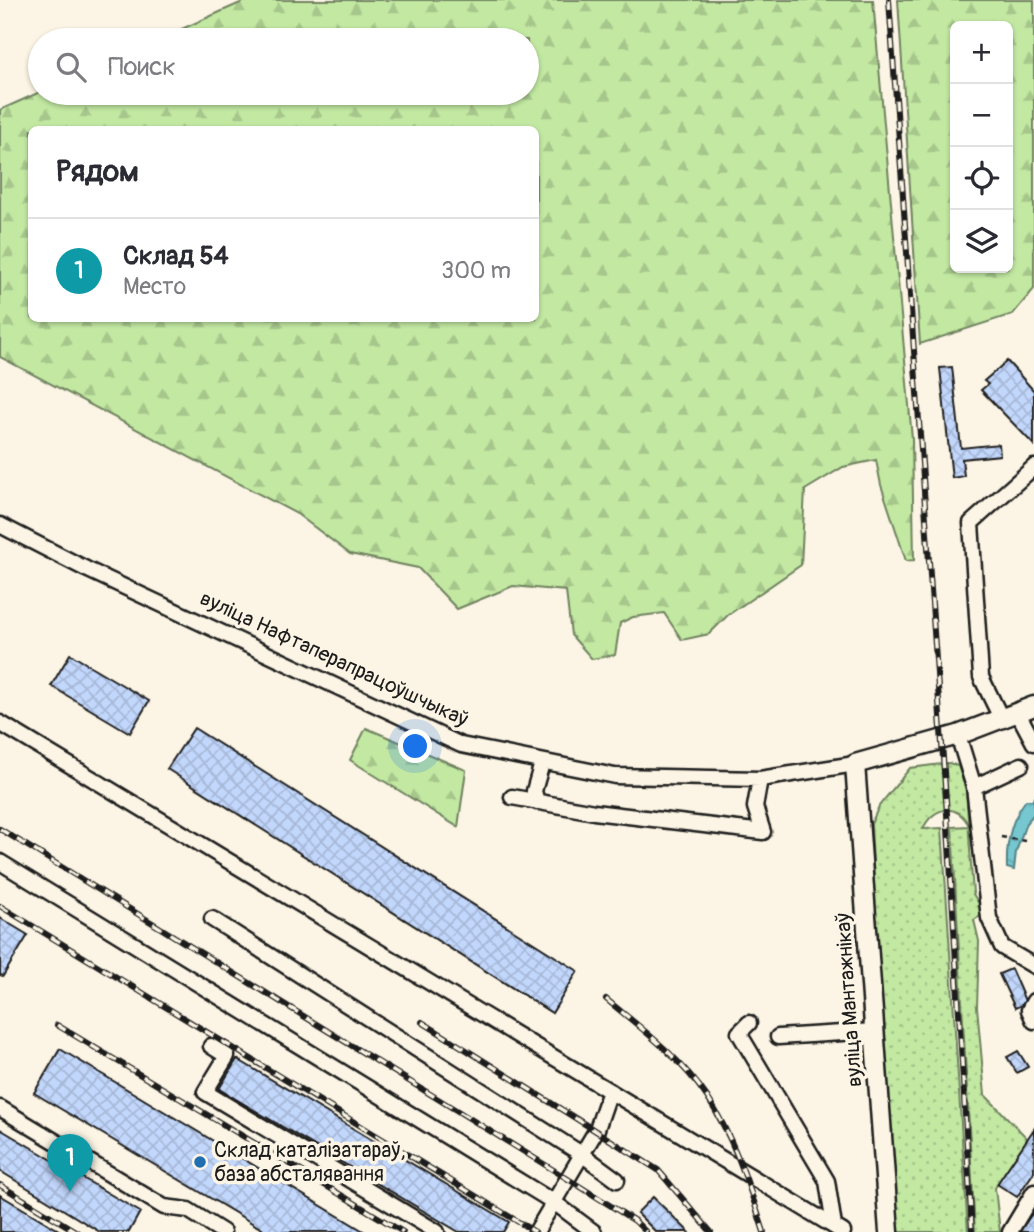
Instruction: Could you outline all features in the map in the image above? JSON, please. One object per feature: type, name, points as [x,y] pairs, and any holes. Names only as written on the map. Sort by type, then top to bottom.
[{"type":"main road","name":"вуліца Нафтаперапрацоўшчыкаў","points":[[855,764],[958,735],[1018,713]]},
{"type":"main road","name":"вуліца Мантажнікаў","points":[[855,764],[889,1232]]},
{"type":"street","points":[[1034,467],[971,523],[981,677],[1018,713],[1034,743]]},
{"type":"street","name":"вуліца Нафтаперапрацоўшчыкаў","points":[[0,525],[86,569],[461,745],[615,776],[760,779],[855,764]]},
{"type":"street","points":[[0,723],[839,1229]]},
{"type":"street","points":[[958,735],[974,787],[989,918],[1002,947],[1034,966]]},
{"type":"street","points":[[537,802],[534,791],[542,763]]},
{"type":"street","points":[[974,787],[1021,765]]},
{"type":"street","points":[[512,797],[763,832],[755,807],[760,779]]},
{"type":"street","points":[[0,862],[555,1203],[594,1232]]},
{"type":"street","points":[[212,919],[583,1155],[617,1180]]},
{"type":"street","points":[[1034,1001],[1029,1010],[1034,1021]]},
{"type":"street","points":[[749,1023],[739,1033],[827,1181],[839,1229]]},
{"type":"street","points":[[778,1037],[874,1031]]},
{"type":"street","points":[[211,1046],[227,1056],[205,1092],[437,1232]]},
{"type":"street","points":[[536,1232],[597,1129],[610,1091]]},
{"type":"street","points":[[0,1108],[164,1208],[188,1210],[223,1232]]},
{"type":"street","points":[[1010,1232],[1034,1192]]},
{"type":"path","points":[[1001,838],[1025,841]]},
{"type":"green space","points":[[247,0],[873,0],[912,439],[914,560],[906,561],[881,485],[876,460],[843,467],[805,490],[801,565],[728,615],[709,634],[682,640],[664,613],[633,617],[620,623],[615,655],[592,659],[571,635],[566,591],[513,586],[457,609],[418,568],[350,554],[297,514],[0,357],[0,110],[28,97],[28,105],[539,105],[539,28],[184,28]]},
{"type":"green space","points":[[898,0],[1034,0],[1034,289],[1013,314],[920,344]]},
{"type":"green space","points":[[366,728],[466,770],[458,827],[350,760]]},
{"type":"green space","points":[[949,763],[958,766],[966,789],[968,825],[959,813],[946,810],[933,815],[923,829],[942,828],[968,1232],[897,1232],[879,988],[871,824],[879,806],[910,768]]},
{"type":"green space","points":[[968,826],[973,894],[985,913],[974,920],[979,941],[977,1007],[985,1095],[1028,1139],[995,1188],[1000,1232],[975,1232],[952,827]]},
{"type":"water","points":[[1034,796],[1034,814],[1026,823],[1016,852],[1014,870],[1007,868],[1008,841],[1013,824],[1026,800],[1033,800]]},
{"type":"building","points":[[1007,361],[1034,391],[1034,445],[981,390],[988,384],[984,381]]},
{"type":"building","points":[[952,367],[961,448],[999,444],[1000,455],[962,459],[964,476],[952,478],[940,368]]},
{"type":"building","points":[[70,654],[149,701],[130,733],[51,686]]},
{"type":"building","points":[[194,728],[578,971],[552,1013],[167,769]]},
{"type":"building","points":[[0,918],[28,935],[3,976],[0,975]]},
{"type":"building","points":[[1011,969],[1026,1003],[1015,1008],[999,974]]},
{"type":"building","name":"Склад каталізатараў, база абсталявання","points":[[60,1049],[365,1232],[267,1232],[34,1093]]},
{"type":"building","points":[[1018,1051],[1028,1067],[1017,1073],[1007,1057]]},
{"type":"building","points":[[237,1059],[509,1222],[503,1232],[459,1232],[219,1089]]},
{"type":"building","points":[[0,1129],[140,1212],[129,1232],[100,1232],[0,1171]]},
{"type":"building","points":[[1034,1129],[1034,1172],[1017,1197],[997,1184]]},
{"type":"building","points":[[0,1195],[62,1232],[0,1232]]},
{"type":"building","points":[[653,1197],[689,1232],[656,1232],[637,1213]]},
{"type":"building","points":[[1034,1211],[1034,1232],[1019,1232]]},
{"type":"railway","points":[[889,0],[948,828],[972,1232]]},
{"type":"railway","points":[[0,829],[568,1179],[635,1221],[646,1232]]},
{"type":"railway","points":[[0,906],[535,1232]]},
{"type":"railway","points":[[606,999],[673,1056],[707,1097],[733,1146],[764,1232]]},
{"type":"railway","points":[[422,1022],[658,1170],[711,1232]]},
{"type":"railway","points":[[57,1025],[403,1232]]},
{"type":"railway","points":[[0,1185],[77,1232]]},
{"type":"place","name":"Склад каталізатараў, база абсталявання","points":[[200,1162]]},
{"type":"place","name":"Склад 54","points":[[70,1192]]}]
